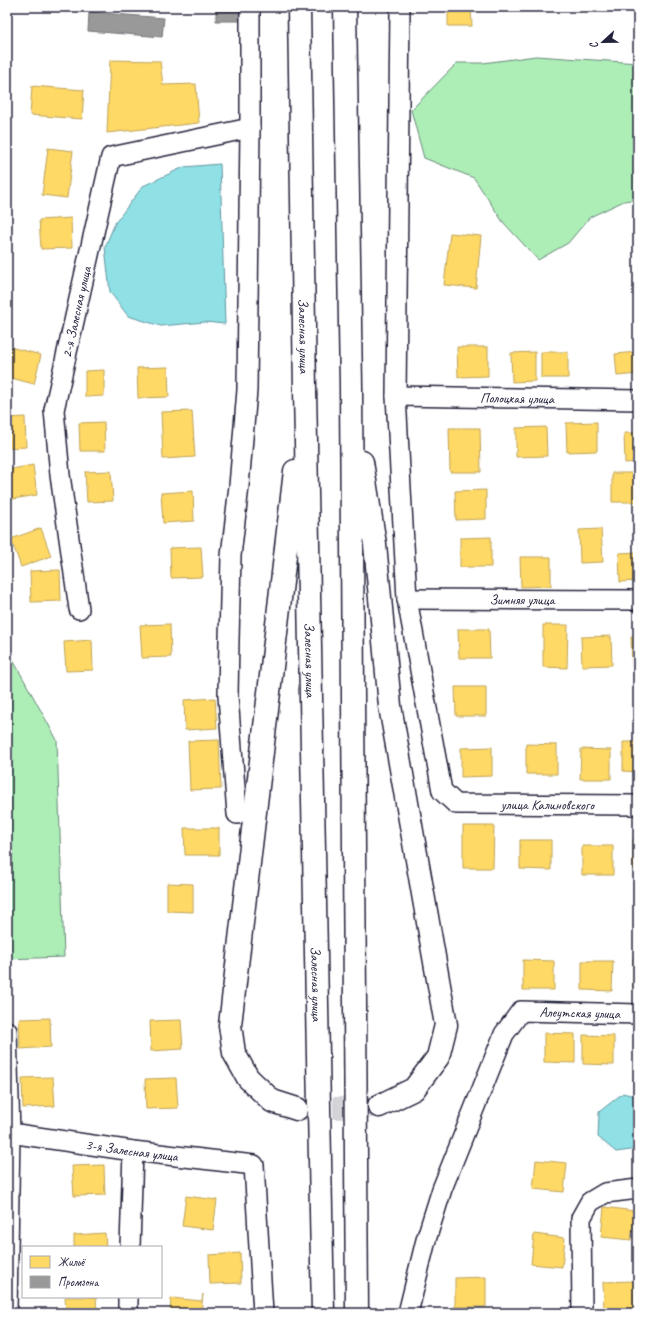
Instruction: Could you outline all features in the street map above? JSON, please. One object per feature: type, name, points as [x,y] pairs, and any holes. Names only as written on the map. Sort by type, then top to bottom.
[{"type":"main road","name":"Залесная улица","points":[[299,7],[323,1313]]},
{"type":"main road","points":[[345,7],[351,386],[357,1313]]},
{"type":"main road","points":[[351,386],[375,544],[390,706],[446,1025],[438,1057],[414,1089],[379,1106]]},
{"type":"main road","points":[[297,1109],[272,1101],[248,1078],[234,1053],[230,1025],[305,390]]},
{"type":"street","points":[[237,814],[228,696],[230,556],[239,486],[247,390],[250,7]]},
{"type":"street","points":[[400,7],[396,396],[407,599]]},
{"type":"street","name":"2-я Залесная улица","points":[[79,609],[60,475],[54,410],[111,157],[250,128]]},
{"type":"street","name":"Полоцкая улица","points":[[396,396],[638,400]]},
{"type":"street","name":"Зимняя улица","points":[[407,599],[638,600]]},
{"type":"street","name":"улица Калиновского","points":[[407,599],[442,791],[456,804],[638,805]]},
{"type":"street","name":"Алеутская улица","points":[[408,1313],[426,1240],[442,1189],[504,1034],[521,1011],[638,1014]]},
{"type":"street","points":[[7,1031],[10,1133],[7,1312]]},
{"type":"street","name":"3-я Залесная улица","points":[[10,1133],[133,1152],[254,1165],[263,1313]]},
{"type":"street","points":[[130,1246],[133,1152]]},
{"type":"street","points":[[582,1313],[581,1218],[590,1202],[605,1193],[638,1189]]},
{"type":"street","points":[[128,1298],[128,1313]]},
{"type":"green space","points":[[536,56],[638,63],[638,199],[624,201],[590,217],[568,243],[538,260],[503,222],[474,178],[424,158],[411,110],[457,63],[483,63]]},
{"type":"green space","points":[[7,649],[57,740],[64,957],[7,959]]},
{"type":"water","points":[[220,164],[225,324],[205,322],[161,326],[128,316],[110,292],[105,247],[115,223],[143,186],[184,167]]},
{"type":"water","points":[[623,1093],[638,1097],[638,1149],[616,1152],[598,1137],[599,1112]]},
{"type":"building: Жильё","points":[[448,7],[471,7],[472,26],[448,26]]},
{"type":"building: Жильё","points":[[110,60],[160,61],[163,85],[196,84],[199,123],[107,133]]},
{"type":"building: Жильё","points":[[32,86],[84,90],[82,119],[30,115]]},
{"type":"building: Жильё","points":[[48,148],[73,151],[67,198],[42,195]]},
{"type":"building: Жильё","points":[[71,218],[72,248],[41,249],[39,220]]},
{"type":"building: Жильё","points":[[450,233],[481,236],[476,288],[444,285]]},
{"type":"building: Жильё","points":[[10,347],[41,355],[34,384],[7,377],[7,361]]},
{"type":"building: Жильё","points":[[457,347],[488,347],[488,376],[458,377]]},
{"type":"building: Жильё","points":[[535,352],[535,381],[512,382],[511,353]]},
{"type":"building: Жильё","points":[[541,352],[568,352],[568,378],[541,378]]},
{"type":"building: Жильё","points":[[638,352],[638,374],[617,376],[615,354]]},
{"type":"building: Жильё","points":[[168,367],[169,397],[138,398],[137,368]]},
{"type":"building: Жильё","points":[[104,370],[104,396],[85,397],[85,371]]},
{"type":"building: Жильё","points":[[192,411],[195,457],[163,459],[161,412]]},
{"type":"building: Жильё","points":[[25,417],[26,447],[7,448],[7,418]]},
{"type":"building: Жильё","points":[[104,422],[105,451],[80,451],[79,423]]},
{"type":"building: Жильё","points":[[597,422],[597,451],[567,452],[566,423]]},
{"type":"building: Жильё","points":[[546,427],[547,456],[516,457],[516,428]]},
{"type":"building: Жильё","points":[[449,428],[480,428],[481,472],[450,472]]},
{"type":"building: Жильё","points":[[624,433],[638,433],[638,462],[625,463]]},
{"type":"building: Жильё","points":[[33,465],[37,495],[7,500],[7,470]]},
{"type":"building: Жильё","points":[[111,471],[113,501],[87,502],[85,472]]},
{"type":"building: Жильё","points":[[612,473],[638,473],[638,502],[612,502]]},
{"type":"building: Жильё","points":[[486,490],[486,519],[456,520],[455,491]]},
{"type":"building: Жильё","points":[[193,491],[194,521],[163,523],[161,493]]},
{"type":"building: Жильё","points":[[41,528],[51,556],[21,567],[11,539]]},
{"type":"building: Жильё","points":[[601,529],[603,562],[580,563],[579,530]]},
{"type":"building: Жильё","points":[[491,537],[491,567],[460,567],[460,538]]},
{"type":"building: Жильё","points":[[201,547],[203,577],[171,578],[170,548]]},
{"type":"building: Жильё","points":[[638,552],[638,581],[620,582],[619,553]]},
{"type":"building: Жильё","points":[[520,557],[551,557],[551,586],[521,587]]},
{"type":"building: Жильё","points":[[60,570],[61,601],[31,602],[30,571]]},
{"type":"building: Жильё","points":[[170,624],[171,657],[142,658],[140,625]]},
{"type":"building: Жильё","points":[[543,625],[568,625],[567,668],[543,667]]},
{"type":"building: Жильё","points":[[458,629],[489,629],[490,658],[459,658]]},
{"type":"building: Жильё","points":[[611,636],[612,665],[582,666],[581,637]]},
{"type":"building: Жильё","points":[[638,636],[638,665],[632,666],[631,637]]},
{"type":"building: Жильё","points":[[92,640],[93,670],[66,671],[64,642]]},
{"type":"building: Жильё","points":[[455,687],[486,687],[486,716],[456,716]]},
{"type":"building: Жильё","points":[[215,698],[217,728],[185,730],[184,700]]},
{"type":"building: Жильё","points":[[219,740],[221,789],[190,790],[188,741]]},
{"type":"building: Жильё","points":[[623,742],[638,742],[638,772],[623,771]]},
{"type":"building: Жильё","points":[[526,744],[557,745],[557,774],[526,774]]},
{"type":"building: Жильё","points":[[492,747],[492,776],[461,777],[461,748]]},
{"type":"building: Жильё","points":[[581,749],[611,750],[611,779],[580,779]]},
{"type":"building: Жильё","points":[[463,826],[494,826],[493,868],[463,868]]},
{"type":"building: Жильё","points":[[184,828],[219,828],[219,855],[185,855]]},
{"type":"building: Жильё","points":[[633,839],[638,839],[638,869],[633,869]]},
{"type":"building: Жильё","points":[[520,840],[551,840],[551,870],[520,869]]},
{"type":"building: Жильё","points":[[582,846],[613,846],[613,875],[582,875]]},
{"type":"building: Жильё","points":[[167,883],[193,884],[193,912],[167,911]]},
{"type":"building: Жильё","points":[[633,958],[638,958],[638,987],[633,987]]},
{"type":"building: Жильё","points":[[523,960],[554,961],[554,990],[523,990]]},
{"type":"building: Жильё","points":[[582,961],[613,961],[612,991],[582,990]]},
{"type":"building: Жильё","points":[[50,1018],[51,1047],[20,1049],[19,1019]]},
{"type":"building: Жильё","points":[[181,1020],[183,1049],[151,1051],[150,1021]]},
{"type":"building: Жильё","points":[[544,1033],[575,1034],[575,1063],[544,1062]]},
{"type":"building: Жильё","points":[[583,1035],[614,1036],[614,1065],[583,1064]]},
{"type":"building: Жильё","points":[[53,1077],[55,1106],[23,1108],[22,1078]]},
{"type":"building: Жильё","points":[[176,1078],[178,1108],[146,1109],[145,1079]]},
{"type":"building: Жильё","points":[[536,1160],[567,1163],[564,1192],[533,1189]]},
{"type":"building: Жильё","points":[[104,1165],[105,1195],[74,1196],[72,1166]]},
{"type":"building: Жильё","points":[[186,1196],[217,1200],[213,1230],[182,1226]]},
{"type":"building: Жильё","points":[[604,1207],[635,1211],[631,1240],[601,1237]]},
{"type":"building: Жильё","points":[[105,1233],[106,1246],[74,1246],[74,1235]]},
{"type":"building: Жильё","points":[[534,1234],[565,1238],[562,1267],[531,1264]]},
{"type":"building: Жильё","points":[[240,1253],[241,1283],[210,1284],[209,1255]]},
{"type":"building: Жильё","points":[[486,1277],[486,1307],[455,1307],[455,1278]]},
{"type":"building: Жильё","points":[[634,1281],[634,1311],[604,1311],[603,1282]]},
{"type":"building: Жильё","points":[[203,1294],[201,1313],[170,1313],[171,1298],[202,1301]]},
{"type":"building: Жильё","points":[[65,1298],[96,1298],[97,1313],[66,1313]]},
{"type":"building: Промзона","points":[[216,7],[243,7],[243,21],[216,21]]},
{"type":"building: Промзона","points":[[89,12],[164,18],[162,37],[88,31]]},
{"type":"tunnel","points":[[300,1109],[375,1107]]}]
